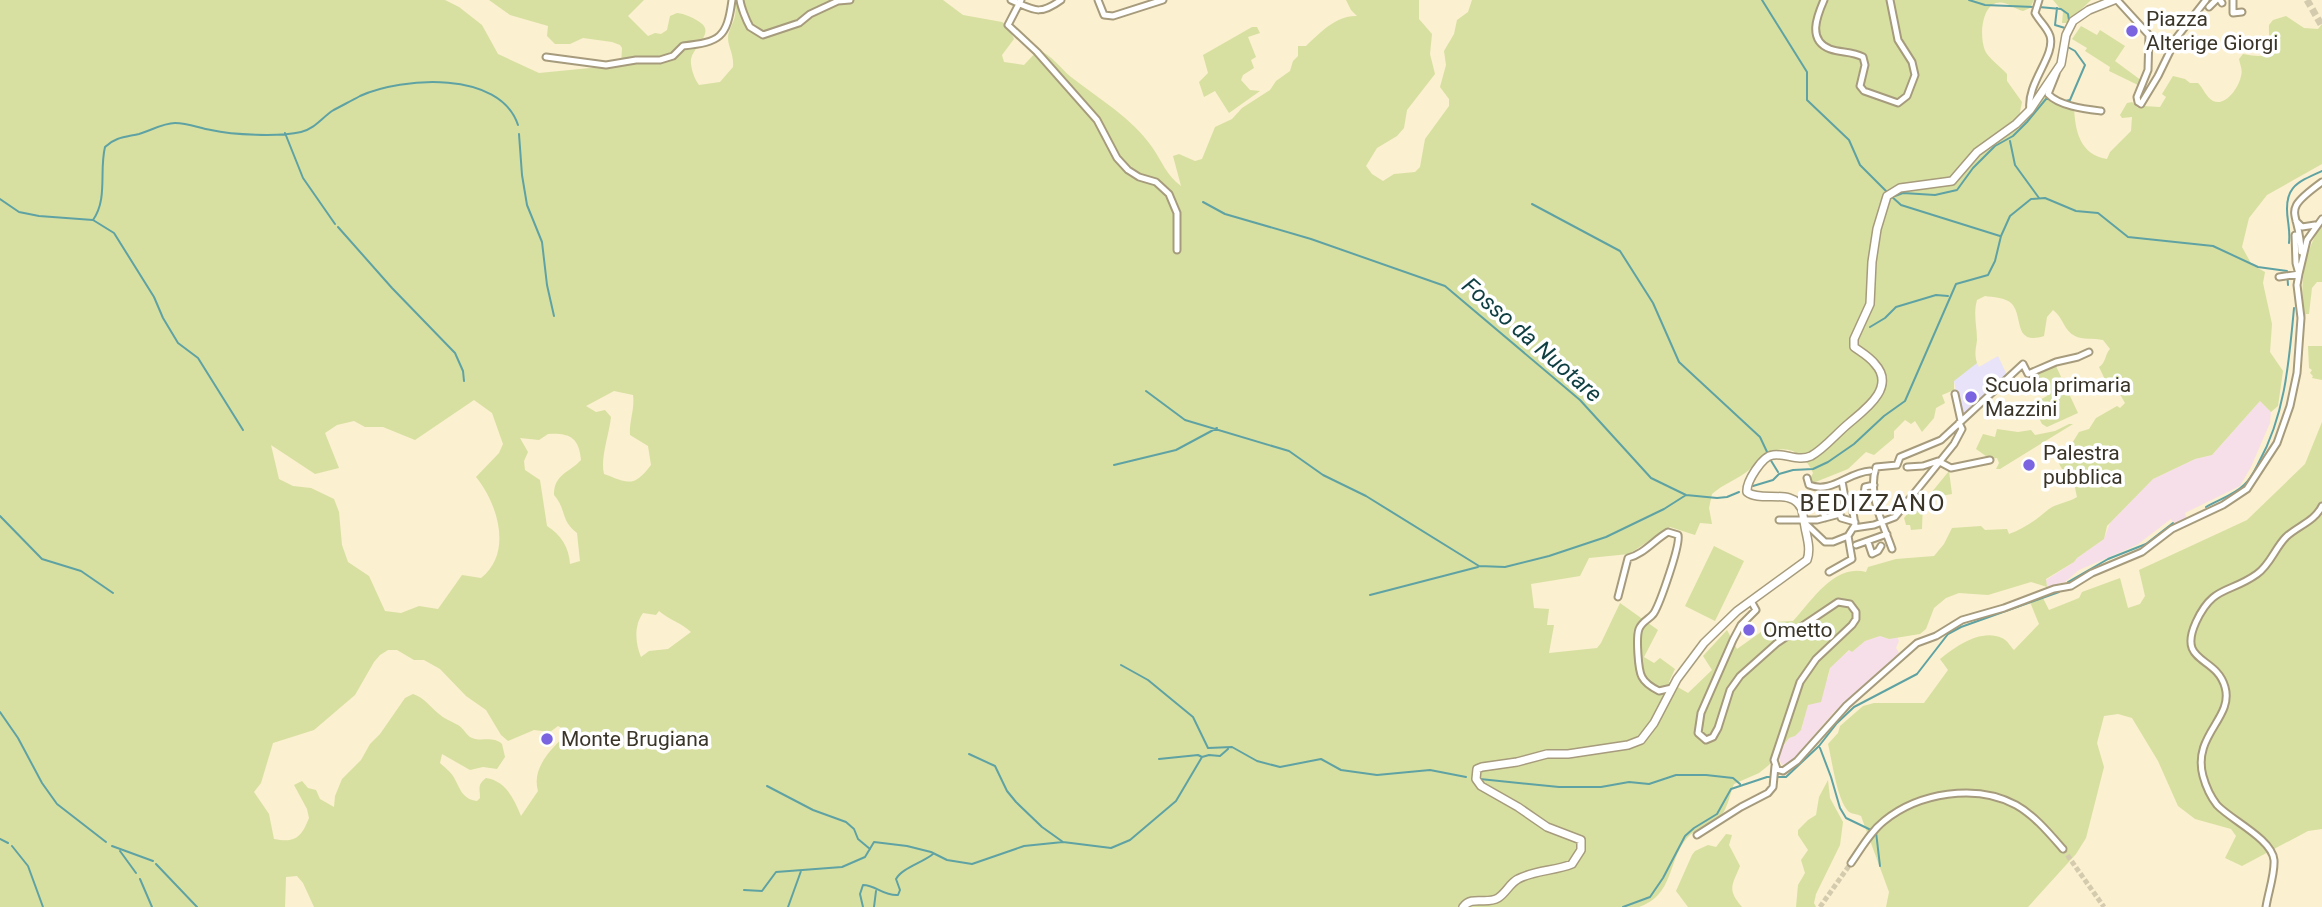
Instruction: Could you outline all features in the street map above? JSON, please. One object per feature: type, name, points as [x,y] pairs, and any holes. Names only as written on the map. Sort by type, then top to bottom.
[{"type":"street","points":[[546,57],[606,65],[636,60],[660,60],[673,56],[683,46],[710,42],[721,35],[730,18],[732,0]]},
{"type":"street","points":[[740,0],[750,27],[763,35],[799,23],[810,14],[838,1],[850,0]]},
{"type":"street","points":[[1011,0],[1030,9],[1042,11],[1060,0]]},
{"type":"street","points":[[1098,0],[1103,12],[1108,16],[1135,11],[1163,0]]},
{"type":"street","points":[[1824,0],[1815,23],[1818,39],[1828,48],[1856,53],[1863,57],[1865,65],[1860,86],[1864,91],[1898,103],[1907,96],[1914,75],[1912,62],[1898,40],[1890,0]]},
{"type":"street","points":[[2030,110],[2029,94],[2050,47],[2047,30],[2035,13],[2039,0]]},
{"type":"street","points":[[2101,111],[2061,103],[2048,94],[2064,57],[2069,27],[2078,17],[2090,5],[2115,0],[2149,34],[2148,70],[2137,97],[2139,104],[2143,102],[2158,76],[2177,37],[2206,0]]},
{"type":"street","points":[[2233,0],[2233,13],[2242,12]]},
{"type":"street","points":[[2209,7],[2219,1]]},
{"type":"street","points":[[1020,2],[1008,25],[1037,52],[1097,120],[1117,158],[1128,170],[1156,183],[1169,194],[1177,213],[1177,250]]},
{"type":"street","points":[[1830,508],[1820,505],[1799,506],[1777,495],[1753,496],[1747,492],[1748,479],[1770,456],[1808,457],[1867,408],[1880,390],[1882,383],[1878,368],[1854,347],[1854,339],[1870,304],[1875,240],[1887,196],[1900,188],[1952,181],[1977,152],[2016,124],[2030,110],[2056,74]]},
{"type":"street","points":[[2302,265],[2300,236],[2294,210],[2298,200],[2322,182]]},
{"type":"street","points":[[2295,219],[2302,227],[2311,227],[2320,221]]},
{"type":"street","points":[[1775,766],[1779,770],[1789,769],[1847,705],[1917,643],[1936,636],[1962,620],[2004,608],[2053,589],[2071,586],[2092,573],[2142,552],[2172,529],[2223,505],[2248,489],[2277,443],[2290,406],[2297,373],[2301,318],[2297,285],[2307,240],[2320,221]]},
{"type":"street","points":[[2295,235],[2299,274]]},
{"type":"street","points":[[2279,277],[2299,274]]},
{"type":"street","points":[[1900,466],[1900,457],[1941,440],[2023,364],[2028,374],[2089,352]]},
{"type":"street","points":[[1803,520],[1825,542],[1833,542],[1847,536],[1855,526],[1881,522],[1898,514],[1958,438],[1962,429],[1955,394]]},
{"type":"street","points":[[1892,549],[1881,522],[1874,485],[1877,467],[1940,461],[1951,468],[1990,460]]},
{"type":"street","points":[[1807,478],[1809,485],[1820,488],[1862,471],[1870,471]]},
{"type":"street","points":[[1842,481],[1855,526]]},
{"type":"street","points":[[1820,505],[1836,497],[1858,504],[1865,487],[1874,485]]},
{"type":"street","points":[[1836,497],[1841,516],[1855,526]]},
{"type":"street","points":[[1820,505],[1825,518]]},
{"type":"street","points":[[1463,907],[1473,900],[1497,899],[1517,879],[1527,875],[1572,864],[1581,850],[1581,840],[1547,827],[1481,786],[1476,779],[1477,769],[1547,754],[1568,754],[1628,745],[1641,740],[1654,723],[1672,688],[1704,643],[1751,601],[1807,559],[1809,552],[1799,506]]},
{"type":"street","points":[[2266,907],[2274,863],[2272,853],[2265,843],[2217,804],[2208,792],[2203,775],[2200,762],[2203,746],[2223,710],[2227,695],[2218,672],[2194,654],[2190,643],[2195,625],[2208,602],[2220,592],[2260,572],[2288,535],[2314,519],[2322,506]]},
{"type":"street","points":[[1780,520],[1841,516]]},
{"type":"street","points":[[1618,597],[1628,558],[1639,555],[1655,539],[1668,532],[1678,535],[1680,540],[1673,562],[1653,613],[1643,622],[1638,635],[1639,667],[1643,680],[1659,691],[1672,688]]},
{"type":"street","points":[[1856,545],[1887,534]]},
{"type":"street","points":[[1829,572],[1852,559],[1847,536]]},
{"type":"street","points":[[1868,542],[1872,554],[1881,546]]},
{"type":"street","points":[[1697,835],[1768,793],[1773,787],[1778,749],[1800,682],[1816,659],[1852,625],[1857,616],[1850,604],[1838,602],[1777,643],[1735,681],[1713,737],[1703,739],[1698,733],[1701,713],[1741,625],[1756,610],[1751,601]]},
{"type":"street","points":[[1851,863],[1880,824],[1901,810],[1937,796],[1960,793],[2013,804],[2037,822],[2063,849]]},
{"type":"shaded area","name":"Scuola primaria Mazzini","points":[[1998,356],[2007,375],[1961,416],[1954,381],[1971,365],[1977,363],[1979,367]]},
{"type":"shaded area","points":[[2260,401],[2271,412],[2270,423],[2240,486],[2185,513],[2187,519],[2175,525],[2171,519],[2137,545],[2079,570],[2065,582],[2047,587],[2046,580],[2104,539],[2110,523],[2153,479],[2195,459],[2212,455]]},
{"type":"shaded area","points":[[1880,636],[1889,639],[1897,637],[1899,641],[1896,648],[1899,653],[1834,712],[1791,762],[1782,765],[1777,755],[1789,738],[1802,728],[1806,708],[1828,678],[1831,665],[1865,641]]},
{"type":"green space","points":[[0,0],[445,0],[482,25],[498,54],[539,73],[621,65],[622,48],[612,42],[583,38],[570,44],[555,44],[547,36],[548,26],[510,15],[489,0],[644,0],[628,16],[648,36],[667,30],[670,16],[677,13],[691,17],[703,25],[705,34],[691,59],[699,85],[720,82],[733,67],[728,38],[736,9],[735,3],[729,0],[943,0],[963,15],[1002,22],[1008,26],[1014,39],[1002,55],[1004,62],[1024,65],[1038,50],[1047,55],[1144,136],[1165,168],[1181,186],[1173,156],[1179,154],[1195,161],[1202,159],[1215,127],[1232,119],[1290,71],[1298,56],[1298,46],[1306,46],[1342,18],[1357,16],[1346,0],[1419,0],[1419,19],[1432,34],[1430,54],[1435,74],[1407,110],[1404,128],[1397,136],[1377,148],[1366,166],[1383,181],[1394,174],[1415,172],[1420,167],[1425,139],[1449,106],[1449,99],[1440,87],[1446,65],[1444,51],[1454,34],[1457,20],[1468,12],[1472,0],[2034,0],[2030,8],[2023,11],[2003,3],[1991,6],[1982,26],[1984,49],[2007,74],[2007,81],[2022,102],[2020,112],[2025,119],[2043,96],[2074,107],[2078,133],[2085,147],[2098,157],[2107,159],[2110,152],[2131,131],[2132,117],[2122,118],[2120,115],[2127,103],[2132,102],[2138,108],[2160,107],[2166,97],[2162,94],[2173,76],[2190,83],[2198,83],[2213,101],[2223,101],[2231,95],[2240,80],[2242,72],[2239,59],[2243,54],[2261,56],[2268,51],[2269,25],[2273,20],[2286,16],[2304,28],[2318,29],[2322,24],[2322,164],[2267,195],[2249,218],[2242,247],[2252,265],[2265,272],[2263,283],[2272,324],[2270,352],[2283,371],[2278,406],[2271,412],[2260,401],[2212,455],[2195,459],[2153,479],[2107,526],[2104,539],[2046,579],[2047,587],[2031,582],[1988,595],[1959,593],[1946,598],[1934,608],[1926,629],[1920,634],[1889,639],[1880,636],[1865,641],[1852,652],[1849,650],[1830,668],[1821,702],[1808,705],[1801,730],[1789,738],[1769,765],[1759,773],[1734,784],[1722,815],[1687,838],[1658,895],[1639,907],[314,907],[297,876],[286,877],[285,907],[0,907]],"holes":[[[1985,296],[2009,301],[2015,308],[2023,333],[2034,338],[2044,336],[2047,317],[2053,310],[2071,334],[2103,340],[2110,349],[2099,367],[2109,388],[2115,386],[2125,403],[2120,408],[2117,406],[2096,418],[2089,429],[2079,432],[2069,447],[2059,454],[2057,460],[2062,469],[2072,474],[2077,497],[2052,507],[2009,534],[2007,529],[1985,530],[1981,526],[1952,528],[1934,556],[1896,559],[1868,567],[1866,572],[1844,573],[1824,586],[1793,621],[1775,622],[1737,649],[1727,630],[1703,656],[1712,670],[1688,693],[1669,682],[1675,669],[1660,658],[1654,663],[1644,657],[1658,630],[1620,603],[1597,648],[1549,653],[1554,625],[1547,625],[1549,609],[1534,608],[1531,584],[1580,576],[1589,558],[1629,554],[1670,527],[1695,535],[1700,523],[1712,524],[1709,508],[1712,494],[1773,451],[1794,451],[1809,466],[1813,473],[1810,479],[1813,483],[1848,469],[1866,452],[1874,455],[1894,438],[1894,431],[1905,420],[1911,424],[1915,421],[1922,432],[1934,418],[1936,408],[1945,403],[1942,395],[1954,390],[1954,381],[1977,363],[1977,300]],[[614,391],[633,395],[630,435],[648,446],[651,465],[636,480],[626,481],[604,474],[604,454],[611,417],[605,410],[596,412],[586,406]],[[474,400],[492,413],[503,444],[499,453],[476,477],[496,514],[499,528],[497,555],[491,568],[481,578],[462,575],[438,609],[419,606],[401,613],[385,611],[369,576],[348,562],[342,545],[339,512],[334,499],[311,488],[293,486],[279,479],[271,445],[315,474],[339,468],[325,433],[337,425],[354,421],[365,427],[383,427],[415,440]],[[548,434],[562,434],[572,438],[578,446],[581,460],[559,478],[554,495],[568,524],[577,533],[580,561],[570,564],[563,542],[547,526],[540,480],[525,470],[524,461],[528,452],[520,438],[539,440]],[[659,611],[691,632],[668,649],[649,651],[641,657],[636,634],[643,613],[656,615]],[[388,650],[397,650],[414,660],[424,660],[440,669],[466,696],[486,710],[501,735],[508,741],[534,730],[550,732],[558,726],[569,732],[545,758],[538,774],[538,791],[521,816],[512,797],[499,783],[486,778],[480,785],[480,798],[477,801],[472,800],[464,795],[452,774],[440,763],[442,754],[470,770],[483,767],[497,769],[505,757],[502,744],[494,740],[470,737],[460,726],[444,718],[413,694],[405,698],[361,760],[342,779],[334,807],[320,799],[316,790],[308,788],[302,781],[294,785],[309,818],[296,838],[274,839],[269,814],[254,792],[261,783],[273,743],[314,730],[355,695],[374,662]]]},
{"type":"green space","points":[[2053,0],[2091,0],[2067,23],[2062,23],[2063,12]]},
{"type":"green space","points":[[2081,26],[2097,35],[2100,30],[2125,46],[2115,61],[2142,81],[2140,86],[2109,71],[2110,67],[2072,39]]},
{"type":"green space","points":[[1252,27],[1257,27],[1260,33],[1248,37],[1256,57],[1251,60],[1254,68],[1243,75],[1241,80],[1250,90],[1260,91],[1229,113],[1215,91],[1204,97],[1199,82],[1208,73],[1203,55]]},
{"type":"green space","points":[[2322,221],[2322,282],[2317,282],[2312,288],[2309,314],[2306,314],[2304,322],[2305,265],[2317,232],[2315,230]]},
{"type":"green space","points":[[2308,346],[2322,346],[2322,380],[2312,378]]},
{"type":"green space","points":[[2055,364],[2078,413],[2047,427],[2042,424],[2032,404],[2047,396],[2036,373]]},
{"type":"green space","points":[[2322,422],[2322,829],[2308,831],[2242,866],[2225,858],[2236,836],[2231,829],[2195,819],[2178,806],[2158,761],[2132,718],[2118,714],[2104,716],[2097,743],[2104,767],[2086,838],[2076,854],[2028,907],[1886,907],[1889,892],[1861,816],[1849,812],[1845,807],[1836,780],[1828,744],[1838,733],[1840,726],[1863,706],[1874,703],[1924,703],[1948,670],[1940,659],[1969,640],[1986,635],[1994,636],[2004,639],[2014,650],[2039,624],[2030,602],[2043,598],[2049,610],[2079,598],[2082,592],[2120,578],[2128,608],[2140,604],[2145,596],[2139,570],[2247,520],[2305,464]]},
{"type":"green space","points":[[2073,424],[2000,469],[1996,469],[1999,463],[1997,458],[1990,459],[1976,449],[1983,434],[1995,437],[1997,429],[2018,432],[2031,430],[2035,435],[2055,431]]},
{"type":"green space","points":[[1949,471],[1952,494],[1924,499],[1926,496],[1930,497]]},
{"type":"green space","points":[[1912,500],[1923,500],[1922,529],[1911,530],[1910,525],[1906,525],[1904,518],[1908,513],[1904,510]]},
{"type":"green space","points":[[1714,546],[1744,561],[1715,621],[1685,606]]},
{"type":"green space","points":[[1828,780],[1830,798],[1843,822],[1840,845],[1816,894],[1816,907],[1796,907],[1798,885],[1805,873],[1801,860],[1808,850],[1798,835],[1798,830],[1816,815],[1819,797]]},
{"type":"green space","points":[[1726,834],[1732,835],[1729,845],[1740,866],[1732,891],[1742,907],[1688,907],[1676,891],[1692,855],[1708,845],[1716,847]]},
{"type":"waterway","points":[[1762,0],[1807,72],[1807,100],[1849,140],[1860,165],[1887,192]]},
{"type":"waterway","points":[[1969,0],[1985,5],[2034,7]]},
{"type":"waterway","points":[[2039,7],[2061,9],[2068,14],[2069,20]]},
{"type":"waterway","points":[[2057,8],[2055,25],[2065,28],[2064,32]]},
{"type":"waterway","points":[[2065,101],[2070,100],[2085,65],[2075,51],[2066,46]]},
{"type":"waterway","points":[[93,220],[98,212],[102,194],[105,147],[117,139],[170,123],[220,132],[292,134],[310,128],[332,111],[360,96],[400,85],[424,82],[471,87],[492,95],[508,107],[518,125]]},
{"type":"waterway","points":[[1895,196],[1903,193],[1935,195],[1957,190],[1973,168],[1995,146],[2013,136],[2046,99],[2049,99]]},
{"type":"waterway","points":[[285,133],[303,178],[335,224]]},
{"type":"waterway","points":[[519,134],[527,205],[542,242],[554,316]]},
{"type":"waterway","points":[[2010,141],[2015,165],[2039,198]]},
{"type":"waterway","points":[[2289,243],[2289,194],[2298,183],[2322,171]]},
{"type":"waterway","points":[[1891,196],[1901,205],[2000,236]]},
{"type":"waterway","name":"Fosso da Nuotare","points":[[1753,486],[1773,480],[1779,474],[1813,469],[1828,462],[1905,401],[1956,284],[1988,275],[2010,216],[2031,199],[2045,198],[2076,211],[2098,213],[2128,237],[2213,246],[2258,267],[2287,271],[2288,285]]},
{"type":"waterway","points":[[0,199],[19,212],[93,220],[114,233],[154,297],[178,343],[198,358],[243,430]]},
{"type":"waterway","name":"Fosso da Nuotare","points":[[1203,202],[1225,214],[1311,239],[1445,286],[1580,400],[1651,478],[1686,495],[1717,498],[1739,492]]},
{"type":"waterway","points":[[1532,204],[1620,251],[1653,303],[1679,362],[1760,437],[1768,454]]},
{"type":"waterway","points":[[338,227],[455,353],[463,371],[464,381]]},
{"type":"waterway","points":[[1870,327],[1896,307],[1936,295],[1948,296]]},
{"type":"waterway","points":[[2206,507],[2236,492],[2246,483],[2268,444],[2284,388],[2294,308]]},
{"type":"waterway","points":[[1146,391],[1185,420],[1289,451],[1323,475],[1366,496],[1479,566],[1505,567],[1606,537],[1664,509],[1686,495]]},
{"type":"waterway","points":[[1114,465],[1176,450],[1217,428]]},
{"type":"waterway","points":[[1770,459],[1778,472]]},
{"type":"waterway","points":[[0,516],[42,559],[81,571],[113,593]]},
{"type":"waterway","points":[[2068,582],[2108,559],[2146,544],[2173,523]]},
{"type":"waterway","points":[[1370,595],[1478,567]]},
{"type":"waterway","points":[[1623,907],[1650,897],[1685,836],[1717,814],[1731,789],[1767,777],[1786,777],[1854,707],[1917,674],[1948,634],[2059,592]]},
{"type":"waterway","points":[[1121,665],[1148,680],[1193,717],[1208,748],[1232,747],[1257,761],[1280,767],[1321,759],[1341,770],[1377,775],[1430,770],[1466,777]]},
{"type":"waterway","points":[[0,712],[57,804],[106,842]]},
{"type":"waterway","points":[[1820,748],[1840,808],[1846,818],[1871,830]]},
{"type":"waterway","points":[[1159,759],[1220,756],[1228,749]]},
{"type":"waterway","points":[[969,754],[995,766],[1007,791],[1016,802],[1042,827],[1063,842],[1111,848],[1130,840],[1176,801],[1202,757]]},
{"type":"waterway","points":[[1480,779],[1559,787],[1601,787],[1629,782],[1649,784],[1676,775],[1706,775],[1733,778],[1740,784]]},
{"type":"waterway","points":[[767,786],[813,810],[846,822],[854,829],[858,839],[870,849]]},
{"type":"waterway","points":[[1876,832],[1880,866]]},
{"type":"waterway","points":[[0,839],[8,843]]},
{"type":"waterway","points":[[744,890],[762,891],[776,872],[842,867],[865,857],[874,842],[907,846],[931,852],[947,860],[972,864],[1024,846],[1063,842]]},
{"type":"waterway","points":[[12,846],[28,866],[43,907]]},
{"type":"waterway","points":[[112,846],[153,861]]},
{"type":"waterway","points":[[120,851],[136,873]]},
{"type":"waterway","points":[[863,907],[860,894],[863,885],[898,895],[900,890],[896,879],[899,875],[933,854]]},
{"type":"waterway","points":[[156,864],[197,907]]},
{"type":"waterway","points":[[788,907],[801,871]]},
{"type":"waterway","points":[[140,879],[152,907]]},
{"type":"waterway","points":[[874,907],[876,891]]},
{"type":"tunnel","points":[[2307,0],[2322,26]]},
{"type":"tunnel","points":[[2063,849],[2104,907]]},
{"type":"tunnel","points":[[1820,907],[1851,863]]},
{"type":"place","name":"Piazza Alterige Giorgi","points":[[2132,31]]},
{"type":"place","name":"Scuola primaria Mazzini","points":[[1971,397]]},
{"type":"place","name":"Palestra pubblica","points":[[2029,465]]},
{"type":"place","name":"Ometto","points":[[1749,630]]},
{"type":"place","name":"Monte Brugiana","points":[[547,739]]},
{"type":"district","name":"BEDIZZANO","points":[[1873,503]]}]
